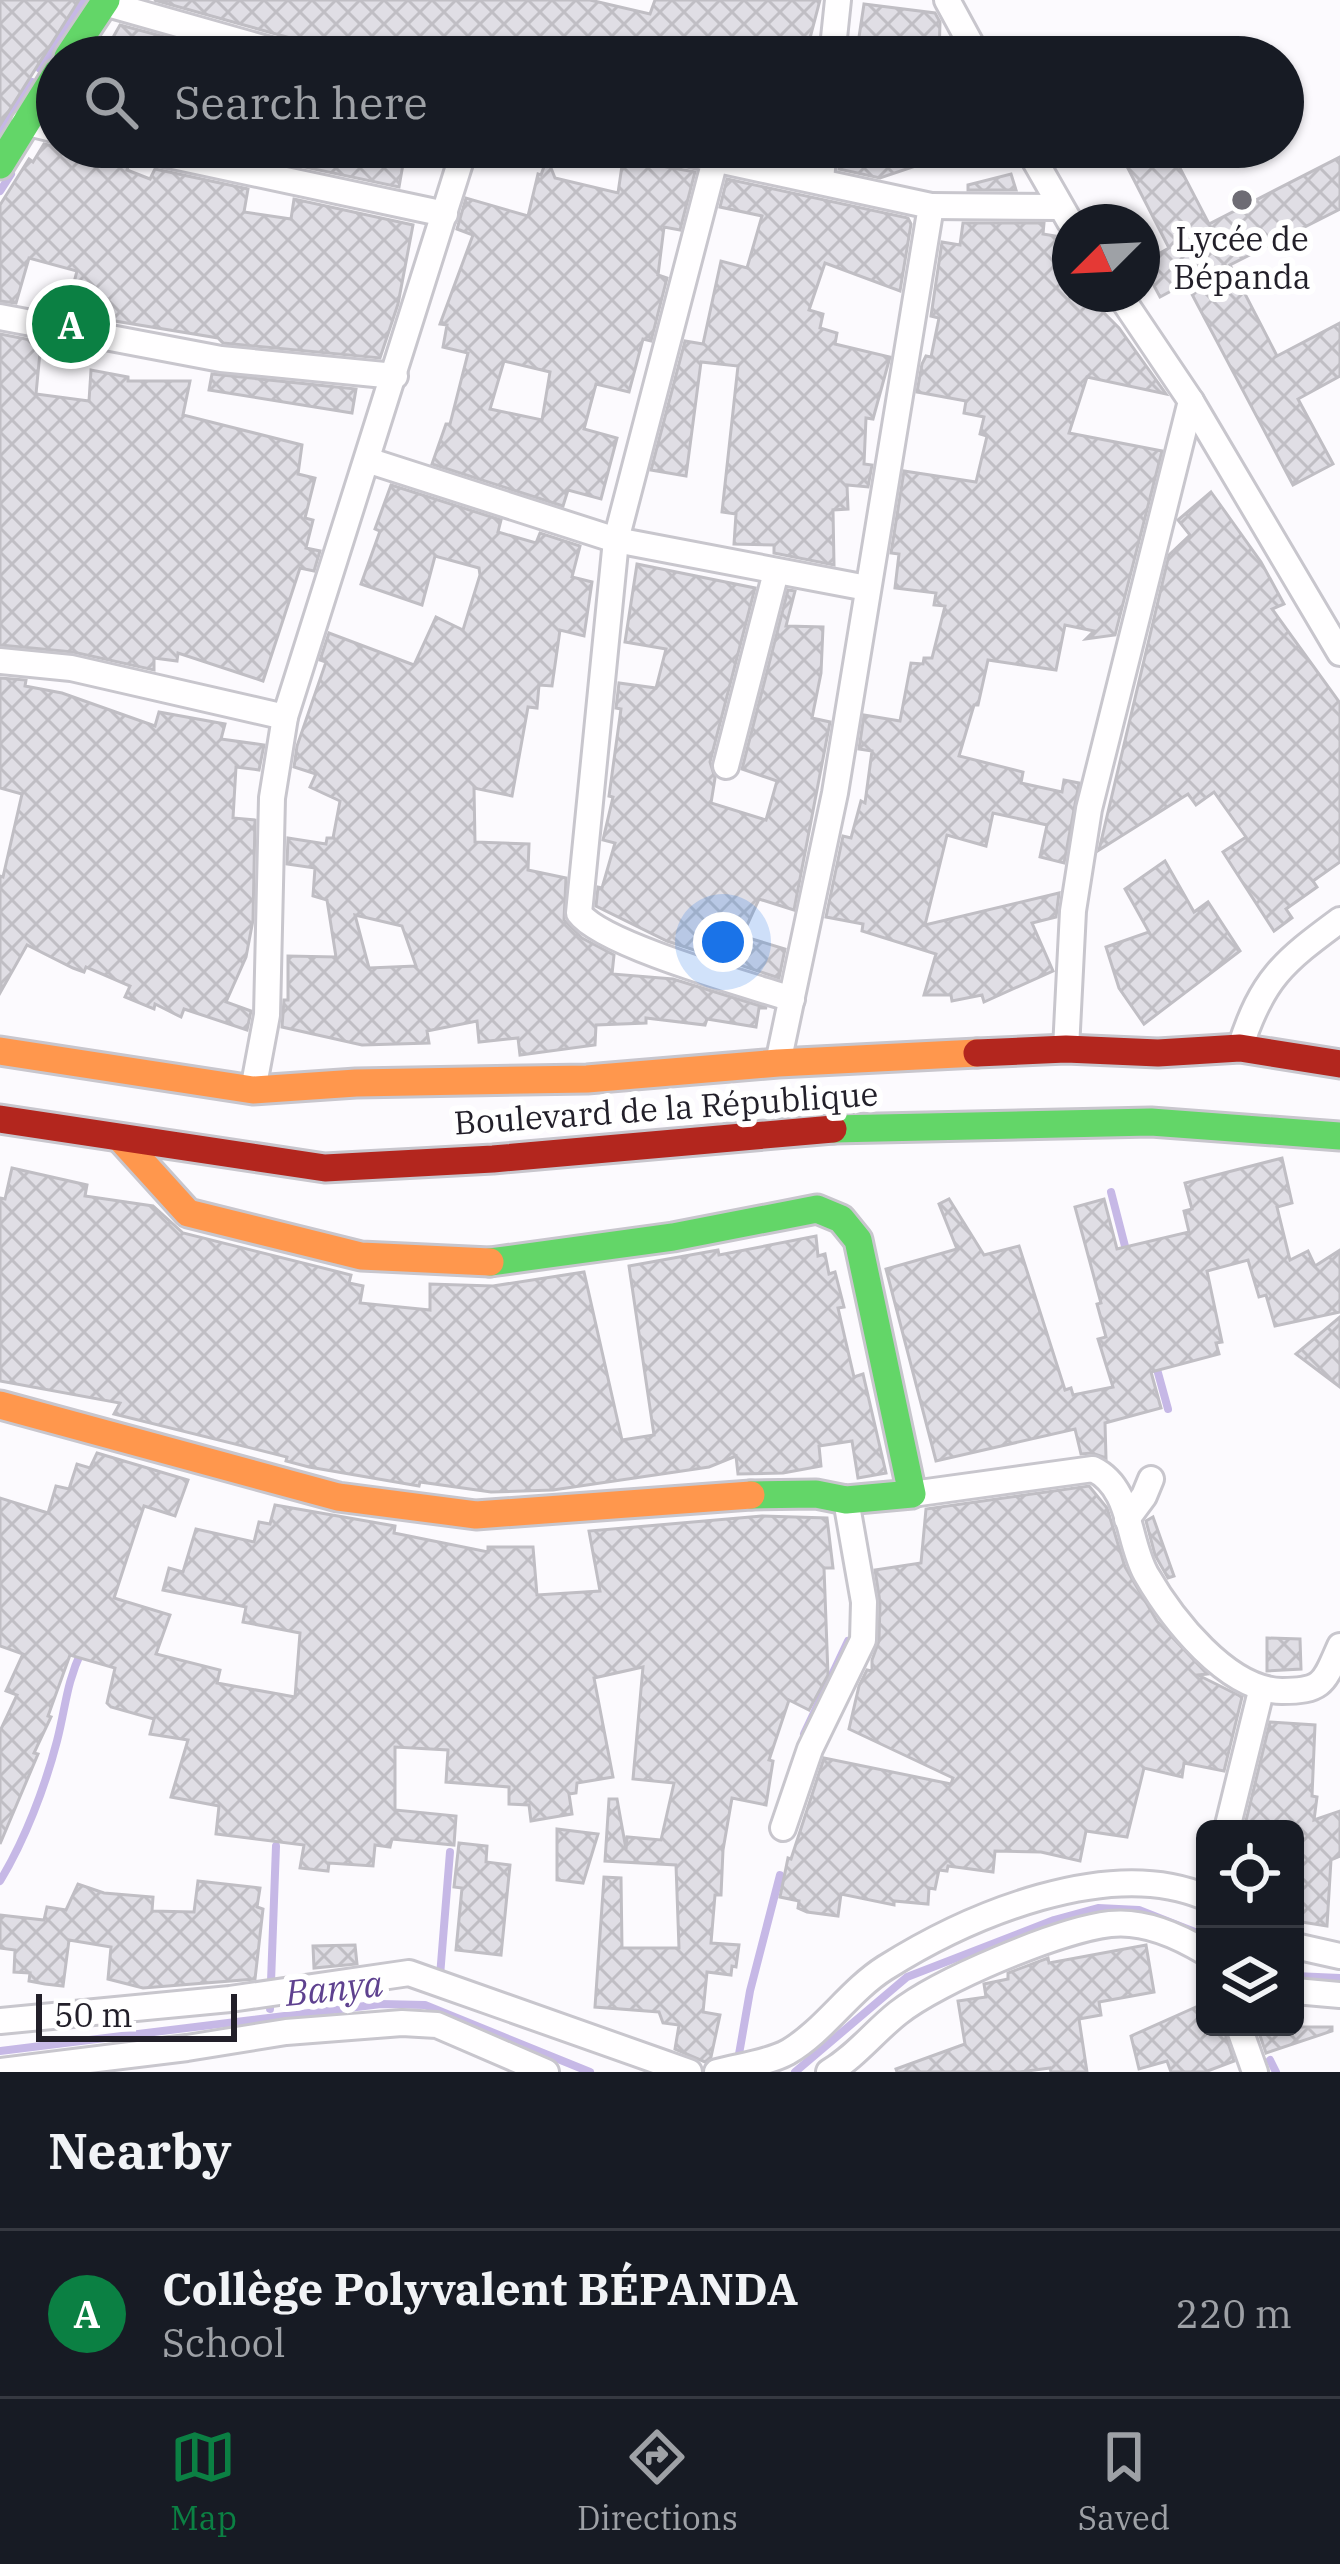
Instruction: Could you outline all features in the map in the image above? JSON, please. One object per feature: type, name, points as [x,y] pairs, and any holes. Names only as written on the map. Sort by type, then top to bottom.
[{"type":"main road","points":[[82,36],[105,2]]},
{"type":"main road","points":[[0,165],[36,104]]},
{"type":"main road","name":"Boulevard de la République","points":[[0,1051],[253,1090],[356,1083],[587,1079],[778,1063],[1066,1049],[1159,1053],[1240,1048],[1340,1064]]},
{"type":"main road","name":"Boulevard de la République","points":[[0,1119],[325,1168],[493,1159],[843,1128],[1151,1122],[1340,1136]]},
{"type":"main road","points":[[0,1405],[338,1497],[476,1515],[716,1496],[816,1494],[846,1499],[912,1494],[858,1240],[834,1212],[817,1209],[501,1263],[361,1256],[188,1213],[120,1138]]},
{"type":"street","points":[[834,36],[838,0]]},
{"type":"street","points":[[946,0],[966,36]]},
{"type":"street","points":[[105,2],[222,36]]},
{"type":"street","points":[[24,122],[36,125]]},
{"type":"street","points":[[229,168],[445,214]]},
{"type":"street","points":[[253,1090],[267,1015],[272,798],[285,718],[459,168]]},
{"type":"street","points":[[713,168],[616,540],[582,860],[581,917],[682,963],[792,999]]},
{"type":"street","points":[[757,168],[931,206],[1052,213]]},
{"type":"street","points":[[821,180],[822,168]]},
{"type":"street","points":[[1039,168],[1059,204]]},
{"type":"street","points":[[778,1063],[835,793],[931,206]]},
{"type":"street","points":[[1131,312],[1191,401],[1340,653]]},
{"type":"street","points":[[0,317],[221,359],[394,376]]},
{"type":"street","points":[[1066,1049],[1073,911],[1089,809],[1191,401]]},
{"type":"street","points":[[367,460],[616,540],[867,588]]},
{"type":"street","points":[[726,766],[776,572]]},
{"type":"street","points":[[0,661],[71,668],[285,718]]},
{"type":"street","points":[[1240,1048],[1253,1008],[1270,978],[1340,920]]},
{"type":"street","points":[[912,1494],[1094,1468],[1114,1484],[1145,1572],[1189,1632],[1231,1676],[1261,1690],[1304,1692],[1325,1680],[1340,1646]]},
{"type":"street","points":[[1127,1519],[1151,1479]]},
{"type":"street","points":[[783,1828],[810,1749],[863,1640],[865,1602],[846,1499]]},
{"type":"street","points":[[1230,1820],[1261,1690]]},
{"type":"street","points":[[717,2072],[784,2054],[886,1968],[993,1915],[1115,1881],[1175,1884],[1196,1893]]},
{"type":"street","points":[[844,2068],[898,2013],[928,1994],[1045,1943],[1111,1924],[1176,1934],[1196,1946]]},
{"type":"street","points":[[1304,1948],[1340,1956]]},
{"type":"street","points":[[0,2020],[243,1998],[409,1972],[689,2072]]},
{"type":"street","points":[[1304,1991],[1340,1995]]},
{"type":"street","points":[[0,2071],[286,2032],[402,2023],[437,2025],[546,2072]]},
{"type":"street","points":[[1242,2036],[1255,2072]]},
{"type":"building","points":[[0,0],[79,0],[56,36],[36,36],[36,68],[0,125]]},
{"type":"building","points":[[154,0],[590,0],[650,14],[655,0],[820,0],[811,36],[283,36]]},
{"type":"building","points":[[864,4],[935,13],[940,22],[940,36],[859,36]]},
{"type":"building","points":[[120,25],[161,36],[114,36]]},
{"type":"building","points":[[36,157],[36,168],[128,168],[150,179],[155,169],[248,189],[244,212],[291,219],[294,199],[413,225],[398,304],[380,358],[223,343],[218,338],[66,313],[77,271],[29,258],[16,303],[0,301],[0,205],[29,159],[33,162]]},
{"type":"building","points":[[1340,157],[1340,209],[1230,265],[1277,356],[1340,323],[1340,376],[1298,399],[1333,464],[1293,485],[1186,283],[1160,297],[1160,253],[1169,248],[1160,231],[1160,204],[1146,204],[1128,168],[1180,168],[1209,224]]},
{"type":"building","points":[[309,168],[402,168],[399,187]]},
{"type":"building","points":[[551,168],[555,178],[618,193],[622,168],[695,172],[680,230],[664,227],[658,275],[667,278],[651,341],[643,339],[629,392],[596,384],[584,429],[617,438],[601,499],[568,490],[563,506],[432,464],[446,424],[450,424],[468,353],[443,347],[447,325],[440,324],[473,235],[457,229],[466,198],[528,216],[538,174]],"holes":[[[504,361],[550,372],[542,420],[490,409]]]},
{"type":"building","points":[[839,168],[910,168],[880,178]]},
{"type":"building","points":[[1011,174],[1016,190],[968,190],[968,185]]},
{"type":"building","points":[[727,179],[908,218],[911,224],[900,291],[825,263],[809,310],[823,314],[820,328],[837,333],[835,344],[890,357],[873,419],[866,418],[864,464],[872,465],[868,487],[847,485],[848,509],[833,510],[834,565],[774,553],[774,545],[734,544],[736,514],[722,512],[738,366],[701,362],[686,476],[651,470],[685,341],[703,344],[721,261],[747,268],[762,216],[720,207]]},
{"type":"building","points":[[963,223],[1044,223],[1043,234],[1052,236],[1052,312],[1103,312],[1166,394],[1087,377],[1069,433],[1162,451],[1115,635],[1086,639],[1094,631],[1065,625],[1056,670],[988,660],[978,705],[974,705],[959,756],[1023,772],[1021,783],[1062,792],[1064,780],[1079,783],[1064,863],[1040,857],[1047,825],[993,813],[986,846],[947,835],[925,925],[1059,893],[1056,917],[1032,923],[1053,971],[984,1002],[982,995],[952,1001],[951,995],[924,995],[936,954],[862,931],[863,924],[826,917],[843,836],[851,838],[861,801],[865,803],[872,751],[859,749],[864,715],[900,721],[911,663],[923,664],[924,658],[932,658],[945,606],[934,605],[936,593],[895,588],[899,554],[891,553],[904,471],[976,482],[987,436],[980,434],[984,417],[964,413],[966,401],[917,392],[939,318],[931,316],[942,242],[960,245]]},
{"type":"building","points":[[0,334],[41,342],[36,394],[89,401],[91,370],[128,377],[128,381],[190,381],[183,415],[302,445],[298,474],[315,478],[305,518],[313,520],[306,548],[320,551],[314,571],[300,568],[263,681],[178,653],[177,661],[154,658],[154,670],[73,652],[0,645]]},
{"type":"building","points":[[212,374],[356,389],[352,413],[209,390]]},
{"type":"building","points":[[391,485],[501,520],[498,532],[536,543],[540,533],[580,546],[572,577],[592,582],[584,636],[560,630],[552,686],[539,685],[537,708],[528,707],[512,796],[474,788],[475,842],[529,844],[528,870],[566,878],[564,920],[582,938],[614,955],[612,974],[673,979],[767,1008],[759,1008],[756,1027],[707,1019],[705,1025],[646,1018],[646,1023],[596,1025],[595,1045],[520,1055],[518,1038],[479,1042],[477,1021],[427,1031],[429,1043],[362,1045],[282,1027],[284,1000],[288,1000],[288,956],[336,957],[327,900],[313,896],[315,868],[287,864],[288,838],[326,844],[327,838],[333,838],[340,801],[310,787],[316,774],[294,767],[326,662],[320,660],[329,633],[414,665],[436,617],[463,630],[480,575],[479,568],[435,556],[422,605],[361,584],[380,531],[375,529]],"holes":[[[355,915],[402,926],[416,966],[369,968]]]},
{"type":"building","points":[[1211,492],[1261,562],[1284,604],[1272,609],[1340,703],[1340,862],[1313,881],[1317,887],[1286,909],[1292,918],[1274,931],[1223,852],[1246,837],[1214,792],[1196,805],[1188,794],[1099,850],[1169,555],[1190,535],[1178,520]]},
{"type":"building","points":[[637,564],[755,588],[710,762],[715,778],[711,803],[766,820],[777,781],[742,769],[788,590],[795,591],[786,626],[823,627],[812,718],[830,722],[794,910],[759,899],[742,936],[785,949],[779,978],[667,941],[596,906],[615,843],[603,840],[613,797],[609,796],[621,709],[616,708],[619,683],[656,688],[666,649],[625,642]]},
{"type":"building","points":[[0,678],[26,680],[25,686],[62,693],[155,726],[159,712],[225,724],[221,739],[264,745],[259,770],[236,767],[233,818],[255,820],[253,920],[246,957],[226,1002],[251,1011],[247,1030],[184,1009],[181,1017],[155,1004],[154,1009],[125,997],[130,986],[86,967],[84,972],[73,968],[27,945],[0,993],[0,876],[22,794],[0,788]]},
{"type":"building","points":[[1165,861],[1194,912],[1208,902],[1240,951],[1144,1024],[1119,988],[1106,947],[1149,932],[1125,889]]},
{"type":"building","points":[[1282,1158],[1292,1203],[1277,1207],[1290,1260],[1308,1251],[1315,1266],[1340,1250],[1340,1312],[1275,1326],[1266,1295],[1259,1297],[1248,1260],[1207,1271],[1222,1342],[1216,1343],[1219,1354],[1151,1372],[1161,1408],[1105,1423],[1106,1458],[1081,1454],[1075,1429],[936,1461],[886,1269],[957,1249],[939,1204],[949,1199],[984,1255],[1019,1246],[1065,1390],[1071,1388],[1073,1395],[1113,1387],[1098,1339],[1106,1337],[1097,1304],[1101,1303],[1075,1207],[1104,1199],[1117,1249],[1189,1232],[1184,1211],[1192,1209],[1185,1183]]},
{"type":"building","points":[[12,1168],[87,1185],[85,1196],[153,1206],[183,1233],[351,1275],[349,1283],[363,1286],[360,1303],[430,1310],[430,1284],[493,1286],[584,1272],[622,1440],[654,1435],[629,1266],[816,1236],[818,1256],[825,1254],[829,1274],[835,1272],[854,1377],[863,1374],[886,1473],[858,1478],[852,1441],[819,1446],[821,1466],[783,1473],[738,1474],[736,1456],[709,1467],[553,1490],[491,1492],[420,1482],[419,1486],[309,1467],[286,1461],[287,1457],[114,1414],[120,1403],[0,1381],[0,1198],[5,1199]]},
{"type":"building","points":[[1340,1317],[1340,1387],[1296,1354]]},
{"type":"building","points":[[97,1453],[188,1480],[175,1516],[144,1506],[114,1598],[170,1615],[156,1654],[220,1670],[217,1683],[295,1697],[300,1633],[243,1622],[246,1607],[163,1590],[169,1568],[183,1572],[196,1529],[254,1542],[259,1522],[270,1524],[275,1505],[395,1526],[394,1533],[488,1552],[488,1547],[533,1547],[537,1595],[600,1591],[589,1531],[762,1516],[827,1518],[833,1568],[824,1568],[828,1675],[809,1710],[789,1700],[769,1760],[773,1761],[766,1805],[732,1798],[711,1943],[739,1945],[731,1975],[707,1972],[703,2012],[720,2015],[711,2057],[705,2062],[675,2049],[679,2025],[663,2023],[659,2012],[595,2007],[604,1877],[621,1878],[622,1948],[679,1948],[676,1865],[605,1861],[609,1799],[617,1799],[626,1849],[627,1837],[661,1840],[674,1783],[633,1779],[643,1667],[594,1678],[613,1777],[577,1783],[576,1793],[569,1794],[572,1814],[531,1821],[529,1805],[509,1804],[509,1787],[446,1782],[448,1750],[395,1747],[395,1810],[456,1816],[454,1845],[392,1839],[390,1847],[375,1845],[373,1866],[329,1863],[328,1871],[300,1868],[304,1845],[216,1834],[219,1806],[171,1797],[188,1740],[150,1734],[154,1719],[111,1707],[107,1703],[115,1668],[70,1655],[34,1753],[38,1754],[0,1844],[0,1731],[17,1695],[6,1691],[23,1654],[0,1646],[0,1498],[48,1513],[56,1486],[69,1489],[77,1464],[90,1468]]},
{"type":"building","points":[[1089,1486],[1107,1508],[1125,1567],[1157,1621],[1207,1674],[1198,1675],[1242,1697],[1224,1771],[1184,1763],[1182,1777],[1144,1768],[1127,1837],[1086,1831],[1080,1861],[1041,1852],[995,1851],[993,1872],[948,1866],[947,1871],[939,1870],[935,1889],[929,1888],[928,1904],[894,1901],[894,1905],[841,1894],[838,1916],[807,1912],[798,1908],[799,1901],[780,1897],[788,1858],[824,1758],[951,1784],[953,1778],[849,1729],[859,1686],[867,1670],[872,1671],[879,1641],[875,1570],[921,1563],[926,1509]]},
{"type":"building","points":[[1153,1517],[1174,1576],[1168,1578],[1155,1555],[1146,1521]]},
{"type":"building","points":[[1267,1638],[1300,1639],[1301,1669],[1267,1671]]},
{"type":"building","points":[[1270,1722],[1315,1725],[1314,1820],[1340,1811],[1340,1856],[1331,1860],[1327,1926],[1304,1922],[1304,1820],[1246,1820]]},
{"type":"building","points":[[557,1829],[598,1834],[583,1883],[557,1880]]},
{"type":"building","points":[[459,1843],[487,1846],[486,1862],[510,1865],[501,1955],[456,1950],[462,1888],[454,1887]]},
{"type":"building","points":[[198,1881],[260,1888],[257,1907],[263,1909],[255,1979],[143,1988],[108,1979],[111,1947],[69,1940],[63,1986],[45,1984],[29,1981],[30,1973],[14,1972],[15,1950],[0,1948],[0,1915],[44,1920],[47,1907],[66,1910],[78,1884],[104,1893],[153,1897],[152,1911],[194,1912]]},
{"type":"building","points":[[355,1945],[357,1964],[314,1968],[313,1946]]},
{"type":"building","points":[[1146,1945],[1154,1992],[1099,2002],[1101,2015],[1079,2019],[1087,2072],[1051,2072],[1050,2068],[897,2072],[965,2044],[958,2001],[986,1997],[984,1984],[1008,1979],[1008,1973],[1048,1958],[1049,1963]]},
{"type":"building","points":[[1196,2007],[1196,2036],[1226,2036],[1234,2061],[1205,2072],[1171,2072],[1167,2061],[1139,2069],[1131,2036]]},
{"type":"building","points":[[1304,2027],[1332,2027],[1332,2031],[1266,2053],[1260,2036],[1304,2036]]},
{"type":"waterway","points":[[62,36],[85,0]]},
{"type":"waterway","points":[[0,133],[32,82]]},
{"type":"waterway","points":[[0,191],[11,174]]},
{"type":"waterway","points":[[1111,1192],[1127,1254]]},
{"type":"waterway","points":[[1155,1362],[1168,1409]]},
{"type":"waterway","points":[[804,1734],[848,1641]]},
{"type":"waterway","points":[[0,1881],[40,1795],[82,1650]]},
{"type":"waterway","points":[[270,2009],[276,1846]]},
{"type":"waterway","points":[[440,1976],[450,1852]]},
{"type":"waterway","points":[[738,2060],[780,1875]]},
{"type":"waterway","name":"Banya","points":[[795,2072],[907,1977],[1054,1920],[1098,1908],[1139,1910],[1196,1932]]},
{"type":"waterway","name":"Banya","points":[[1304,1976],[1340,1978]]},
{"type":"waterway","name":"Banya","points":[[0,2051],[381,2004],[425,2005],[590,2072]]},
{"type":"waterway","points":[[1270,2060],[1276,2072]]},
{"type":"traffic: fast","points":[[82,36],[106,0]]},
{"type":"traffic: fast","points":[[0,165],[36,107]]},
{"type":"traffic: fast","points":[[833,1129],[1151,1122],[1340,1136]]},
{"type":"traffic: fast","points":[[490,1262],[673,1237],[817,1209],[841,1219],[858,1240],[912,1494],[846,1500],[816,1494],[751,1495]]},
{"type":"traffic: slow","points":[[0,1051],[253,1090],[356,1083],[587,1079],[977,1053]]},
{"type":"traffic: slow","points":[[120,1138],[188,1213],[361,1256],[490,1262]]},
{"type":"traffic: slow","points":[[0,1405],[338,1497],[476,1515],[751,1495]]},
{"type":"traffic: jam","points":[[977,1053],[1240,1048],[1340,1064]]},
{"type":"traffic: jam","points":[[0,1119],[325,1168],[493,1159],[833,1129]]},
{"type":"place","name":"Lycée de Bépanda","points":[[1242,200]]},
{"type":"place","name":"Collège Polyvalent BÉPANDA","points":[[71,324]]}]
